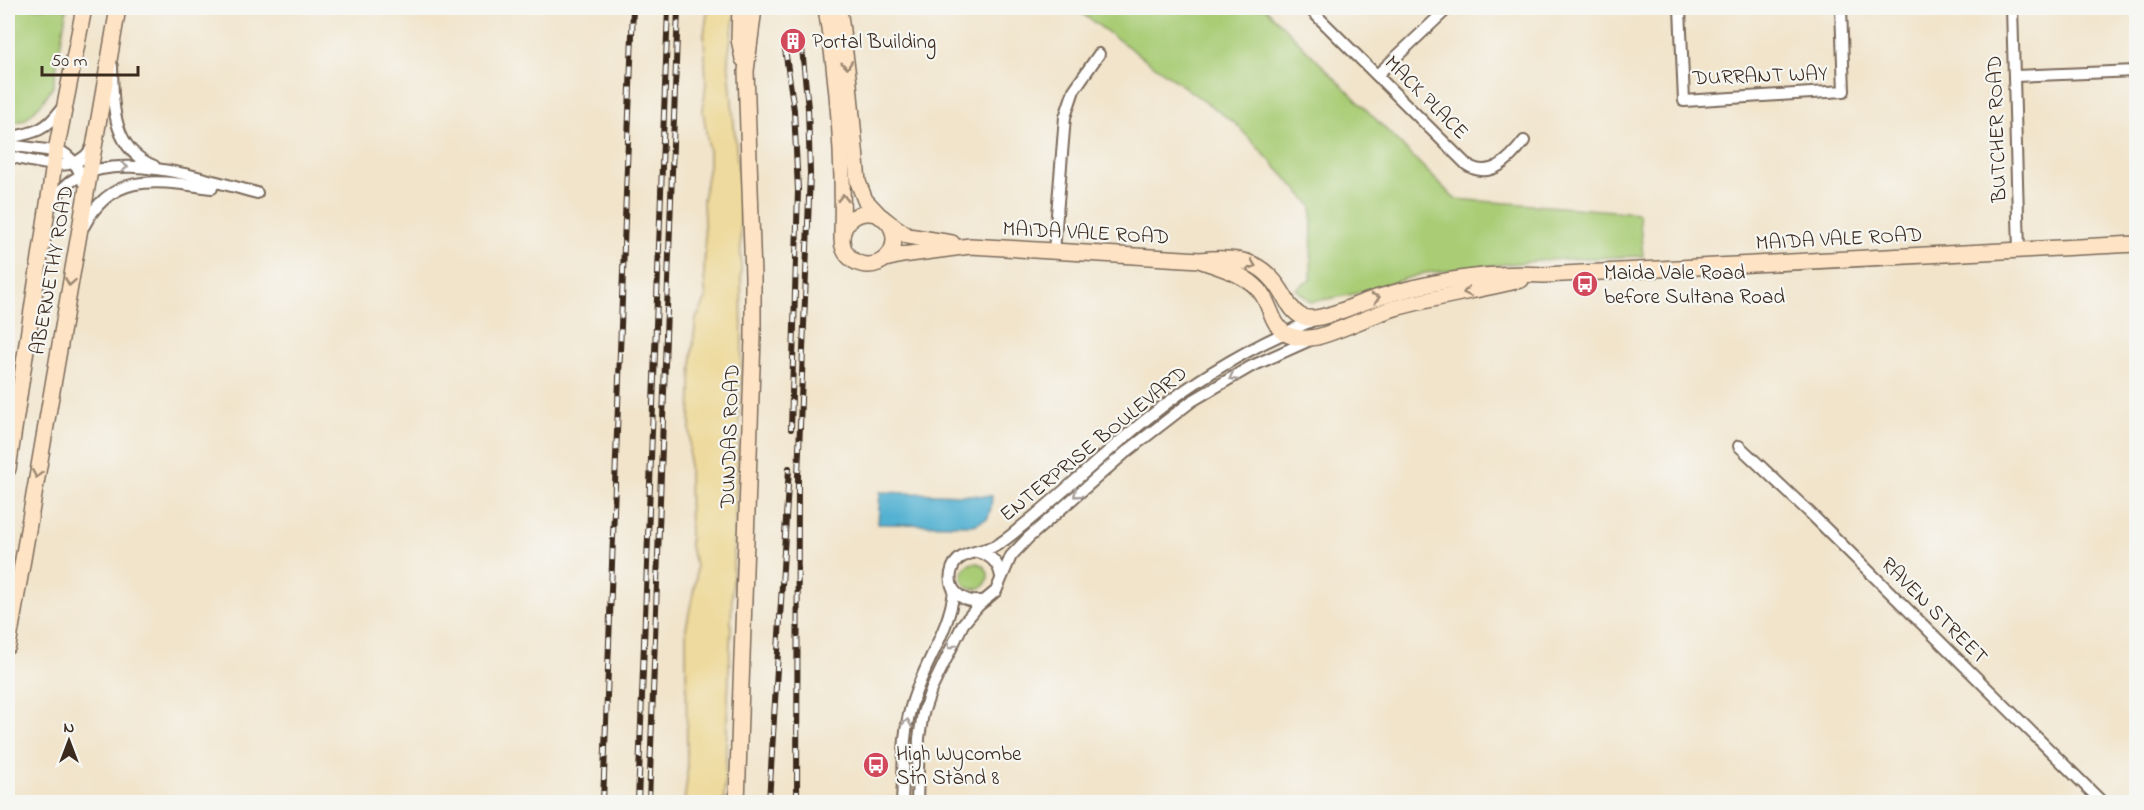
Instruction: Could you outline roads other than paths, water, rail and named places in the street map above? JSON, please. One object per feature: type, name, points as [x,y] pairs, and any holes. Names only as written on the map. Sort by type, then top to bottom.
[{"type":"main road","name":"ABERNETHY ROAD","points":[[8,469],[55,158],[84,8]]},
{"type":"main road","name":"ABERNETHY ROAD","points":[[8,646],[84,204],[85,174],[95,141],[118,8]]},
{"type":"main road","name":"DUNDAS ROAD","points":[[740,8],[739,39],[746,71]]},
{"type":"main road","name":"DUNDAS ROAD","points":[[737,802],[753,338],[746,71],[754,8]]},
{"type":"main road","points":[[826,8],[848,161]]},
{"type":"main road","points":[[839,8],[849,84],[848,161]]},
{"type":"main road","name":"MAIDA VALE ROAD","points":[[848,161],[865,200],[884,219],[908,236],[970,246],[1200,260],[1219,258],[1236,260],[1259,267],[1274,278],[1289,305]]},
{"type":"main road","name":"MAIDA VALE ROAD","points":[[848,161],[842,235],[845,253],[851,260],[859,264],[877,264],[885,259],[902,255],[970,246]]},
{"type":"main road","points":[[842,235],[850,220],[857,216],[873,214],[884,219],[894,237],[890,253],[885,259]]},
{"type":"main road","name":"MAIDA VALE ROAD","points":[[1320,317],[1374,298],[1457,278],[1513,273],[1544,275],[2136,244]]},
{"type":"main road","name":"MAIDA VALE ROAD","points":[[1200,260],[1238,275],[1253,284],[1260,291],[1278,326],[1292,332],[1316,337],[1392,309],[1425,300],[1544,275]]},
{"type":"main road","points":[[1289,305],[1298,316],[1303,318],[1320,317]]},
{"type":"street","name":"MACK PLACE","points":[[1309,8],[1467,165],[1475,170],[1482,171],[1499,166],[1511,157],[1524,141]]},
{"type":"street","points":[[1377,75],[1448,8]]},
{"type":"street","name":"DURRANT WAY","points":[[1680,8],[1684,100],[1844,91],[1842,8]]},
{"type":"street","name":"BUTCHER ROAD","points":[[2013,8],[2019,250]]},
{"type":"street","points":[[76,250],[82,229],[96,207],[111,193],[130,184],[165,182],[257,193],[162,169],[137,157],[124,144],[117,123],[112,42]]},
{"type":"street","points":[[1054,251],[1065,117],[1074,90],[1099,54]]},
{"type":"street","points":[[2015,76],[2136,71]]},
{"type":"street","points":[[8,138],[34,133],[46,127],[62,108],[69,89]]},
{"type":"street","points":[[75,163],[88,154],[95,141]]},
{"type":"street","points":[[8,145],[75,163],[85,174]]},
{"type":"street","points":[[8,156],[55,158]]},
{"type":"street","points":[[46,217],[66,184],[85,174],[116,167],[162,169]]},
{"type":"street","points":[[1285,350],[1295,317],[1289,305]]},
{"type":"street","points":[[1266,341],[1273,328],[1271,310]]},
{"type":"street","name":"MAIDA VALE ROAD","points":[[1292,332],[1320,317]]},
{"type":"street","name":"ENTERPRISE BOULEVARD","points":[[902,802],[906,734],[911,705],[948,620],[954,591],[952,569],[961,557],[1002,542],[1153,414],[1217,369],[1266,341],[1292,332]]},
{"type":"street","name":"ENTERPRISE BOULEVARD","points":[[917,802],[919,738],[926,702],[954,640],[971,614],[996,591],[1006,564],[1019,547],[1126,452],[1192,401],[1285,350],[1316,337]]},
{"type":"street","name":"RAVEN STREET","points":[[1739,446],[1808,511],[2102,802]]},
{"type":"street","points":[[973,552],[993,559],[1001,578]]},
{"type":"street","points":[[954,591],[973,602],[986,600]]},
{"type":"water","points":[[880,492],[992,496],[988,518],[974,525],[878,524]]},
{"type":"railway","points":[[603,802],[633,8]]},
{"type":"railway","points":[[638,802],[668,8]]},
{"type":"railway","points":[[649,802],[678,8]]},
{"type":"railway","points":[[797,802],[798,476],[810,173],[808,108],[802,48]]},
{"type":"railway","points":[[785,49],[794,110],[798,190],[791,429]]},
{"type":"railway","points":[[769,802],[789,468]]},
{"type":"place","name":"Portal Building","points":[[793,41]]},
{"type":"place","name":"Maida Vale Road before Sultana Road","points":[[1585,284]]},
{"type":"place","name":"High Wycombe Stn Stand 8","points":[[876,765]]}]
